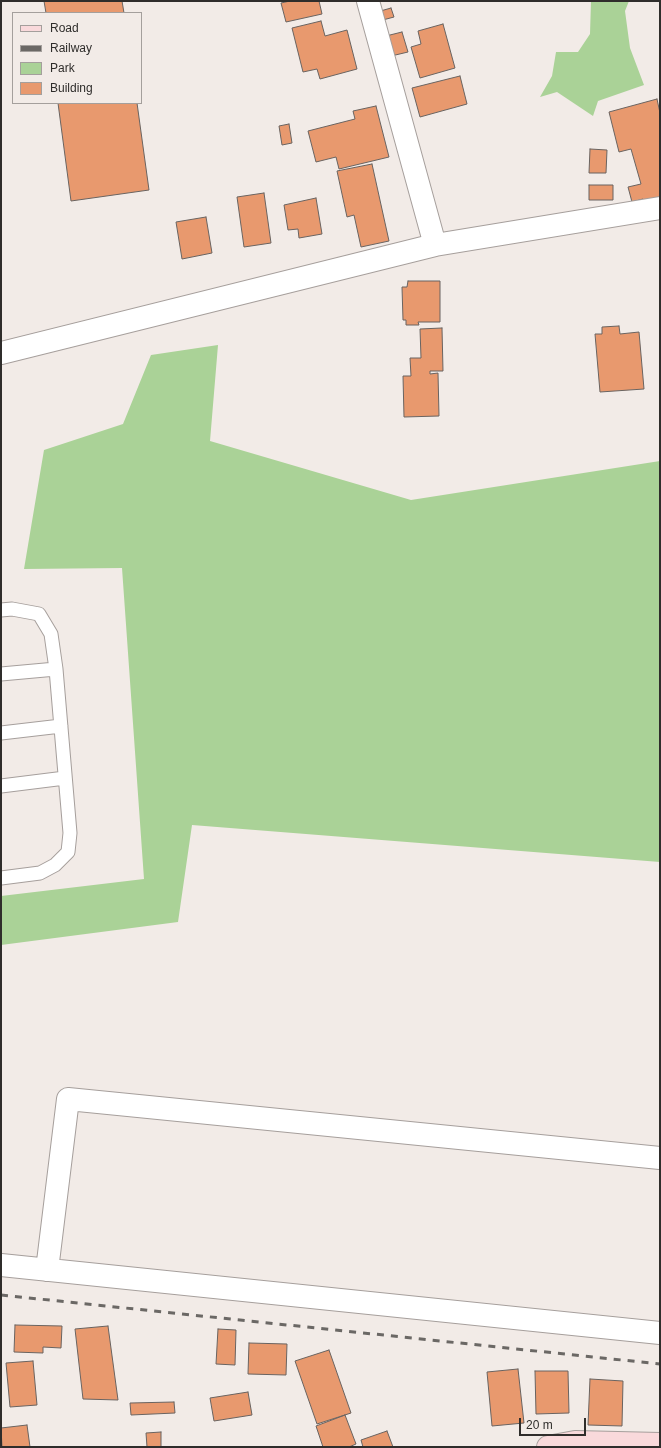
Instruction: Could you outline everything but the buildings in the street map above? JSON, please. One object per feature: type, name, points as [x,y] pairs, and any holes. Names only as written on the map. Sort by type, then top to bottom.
[{"type":"street","points":[[368,1],[435,245]]},
{"type":"street","points":[[1,353],[435,245],[660,208]]},
{"type":"street","points":[[47,1270],[68,1099],[660,1158]]},
{"type":"street","points":[[1,1265],[660,1333]]},
{"type":"street","points":[[548,1447],[575,1442],[660,1444]]},
{"type":"lane","points":[[1,610],[12,609],[39,614],[51,634],[56,669],[70,833],[68,852],[55,865],[40,873],[1,878]]},
{"type":"lane","points":[[1,674],[56,669]]},
{"type":"lane","points":[[1,733],[61,726]]},
{"type":"lane","points":[[1,786],[65,778]]},
{"type":"green space","points":[[591,1],[629,1],[625,11],[630,48],[644,85],[598,101],[593,116],[557,92],[540,97],[552,76],[556,52],[578,52],[590,34]]},
{"type":"green space","points":[[218,345],[210,441],[411,500],[660,461],[660,862],[192,825],[178,922],[1,945],[1,896],[144,879],[122,568],[24,569],[44,450],[123,424],[151,355]]},
{"type":"railway","points":[[1,1295],[660,1364]]}]
